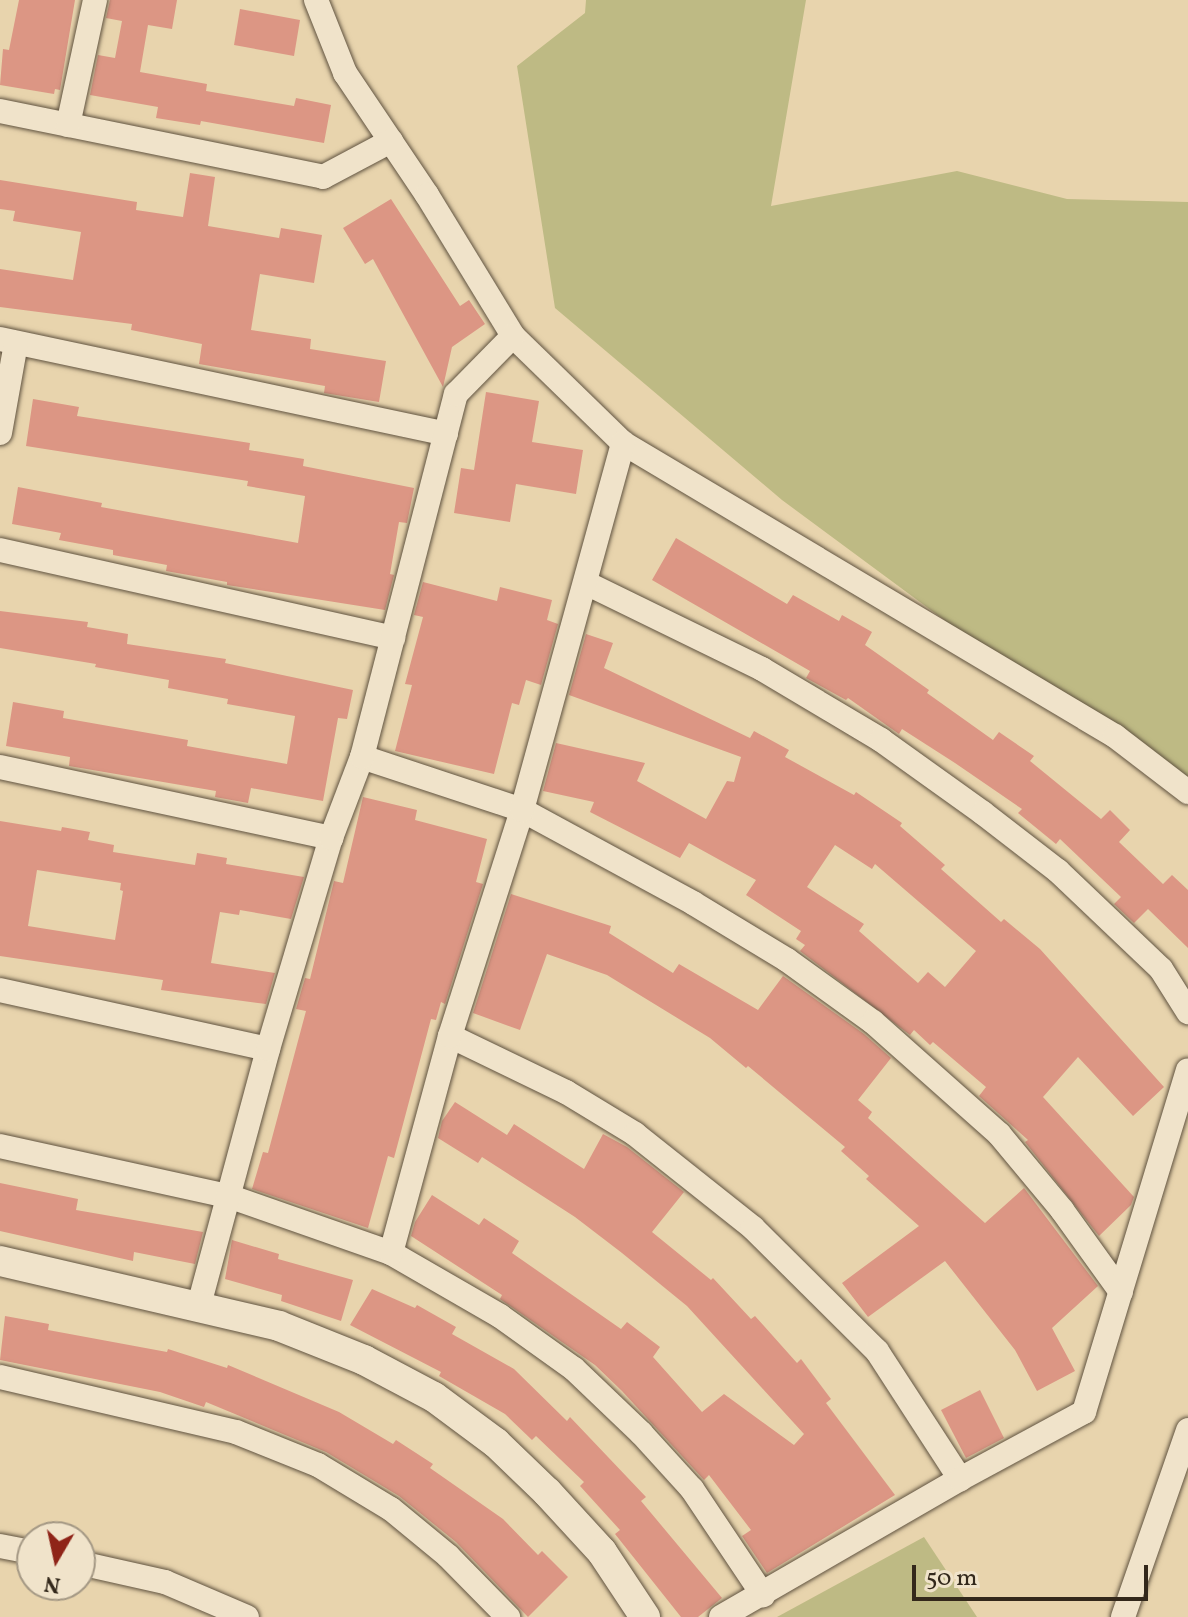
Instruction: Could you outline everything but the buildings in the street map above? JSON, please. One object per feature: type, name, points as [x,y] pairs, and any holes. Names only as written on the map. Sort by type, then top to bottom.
[{"type":"street","points":[[68,125],[95,0]]},
{"type":"street","points":[[316,0],[345,73],[513,336],[623,443],[1115,736],[1188,792]]},
{"type":"street","points":[[0,111],[323,177],[391,141]]},
{"type":"street","points":[[199,1305],[231,1197],[268,1049],[331,838],[362,757],[456,394],[513,336]]},
{"type":"street","points":[[0,433],[8,341],[446,434]]},
{"type":"street","points":[[391,1253],[450,1036],[522,810],[623,443]]},
{"type":"street","points":[[0,550],[393,638]]},
{"type":"street","points":[[586,583],[762,669],[881,740],[1058,871],[1161,969],[1188,1012]]},
{"type":"street","points":[[362,757],[522,810],[774,952],[873,1022],[999,1134],[1062,1210],[1121,1292]]},
{"type":"street","points":[[0,767],[331,838]]},
{"type":"street","points":[[0,990],[268,1049]]},
{"type":"street","points":[[450,1036],[566,1092],[635,1134],[753,1228],[877,1351],[960,1479]]},
{"type":"street","points":[[721,1617],[960,1479],[1084,1412],[1188,1070]]},
{"type":"street","points":[[0,1146],[231,1197],[391,1253],[500,1316],[574,1369],[641,1433],[692,1489],[763,1595]]},
{"type":"street","points":[[0,1261],[279,1326],[364,1360],[434,1397],[496,1443],[547,1492],[602,1552],[645,1617]]},
{"type":"street","points":[[0,1377],[236,1432],[318,1465],[391,1509],[448,1556],[508,1617]]},
{"type":"street","points":[[1123,1617],[1188,1430]]},
{"type":"street","points":[[96,1567],[165,1582],[247,1617]]},
{"type":"shaded area","points":[[586,0],[806,0],[771,206],[957,171],[1067,199],[1188,202],[1188,800],[782,500],[555,308],[517,66],[585,13]]},
{"type":"shaded area","points":[[924,1537],[977,1617],[777,1617]]}]
